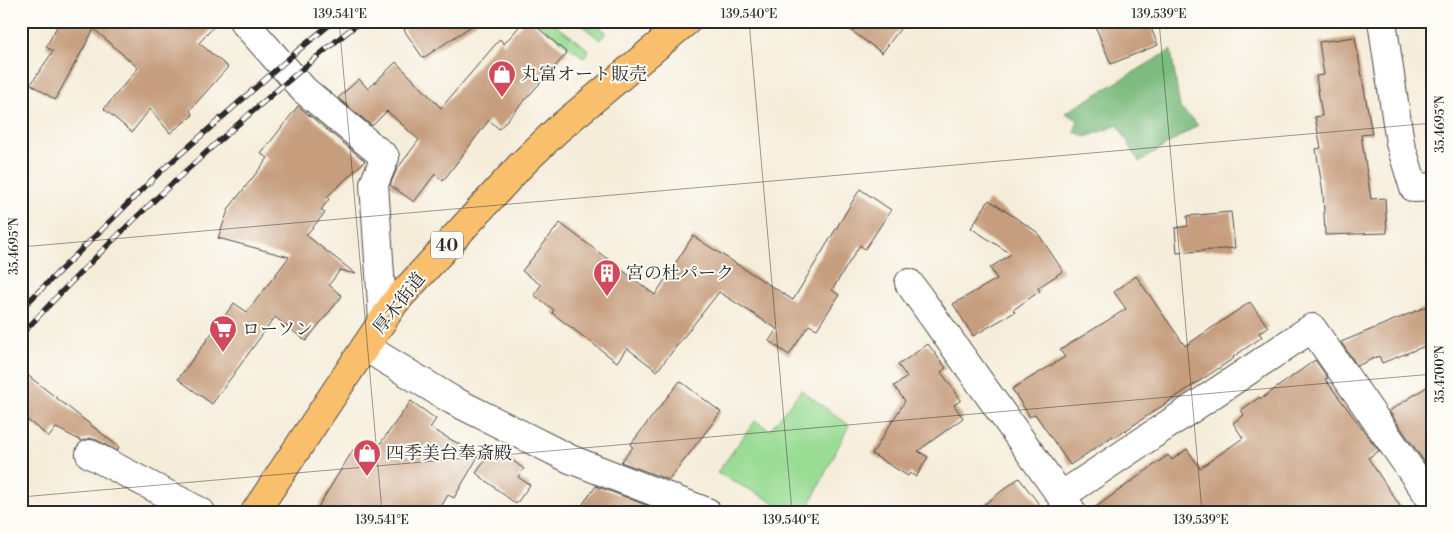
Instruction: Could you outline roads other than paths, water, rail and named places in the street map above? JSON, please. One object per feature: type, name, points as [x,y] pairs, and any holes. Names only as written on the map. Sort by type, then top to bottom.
[{"type":"main road","name":"厚木街道","points":[[255,512],[395,302],[521,164],[557,130],[687,21]]},
{"type":"street","points":[[243,21],[304,90],[386,157],[374,184],[383,320]]},
{"type":"street","points":[[1382,21],[1400,143],[1414,188],[1433,187]]},
{"type":"street","points":[[909,283],[1066,504],[1312,328],[1433,502]]},
{"type":"street","points":[[365,348],[452,400],[570,459],[692,509]]},
{"type":"street","points":[[90,454],[201,512]]},
{"type":"railway","points":[[21,309],[159,173],[296,52],[334,21]]},
{"type":"railway","points":[[21,335],[101,252],[185,172],[316,57],[361,21]]},
{"type":"place","name":"丸富オート販売","points":[[502,98]]},
{"type":"place","name":"宮の杜パーク","points":[[607,297]]},
{"type":"place","name":"ローソン","points":[[223,353]]},
{"type":"place","name":"四季美台奉斎殿","points":[[367,477]]}]
